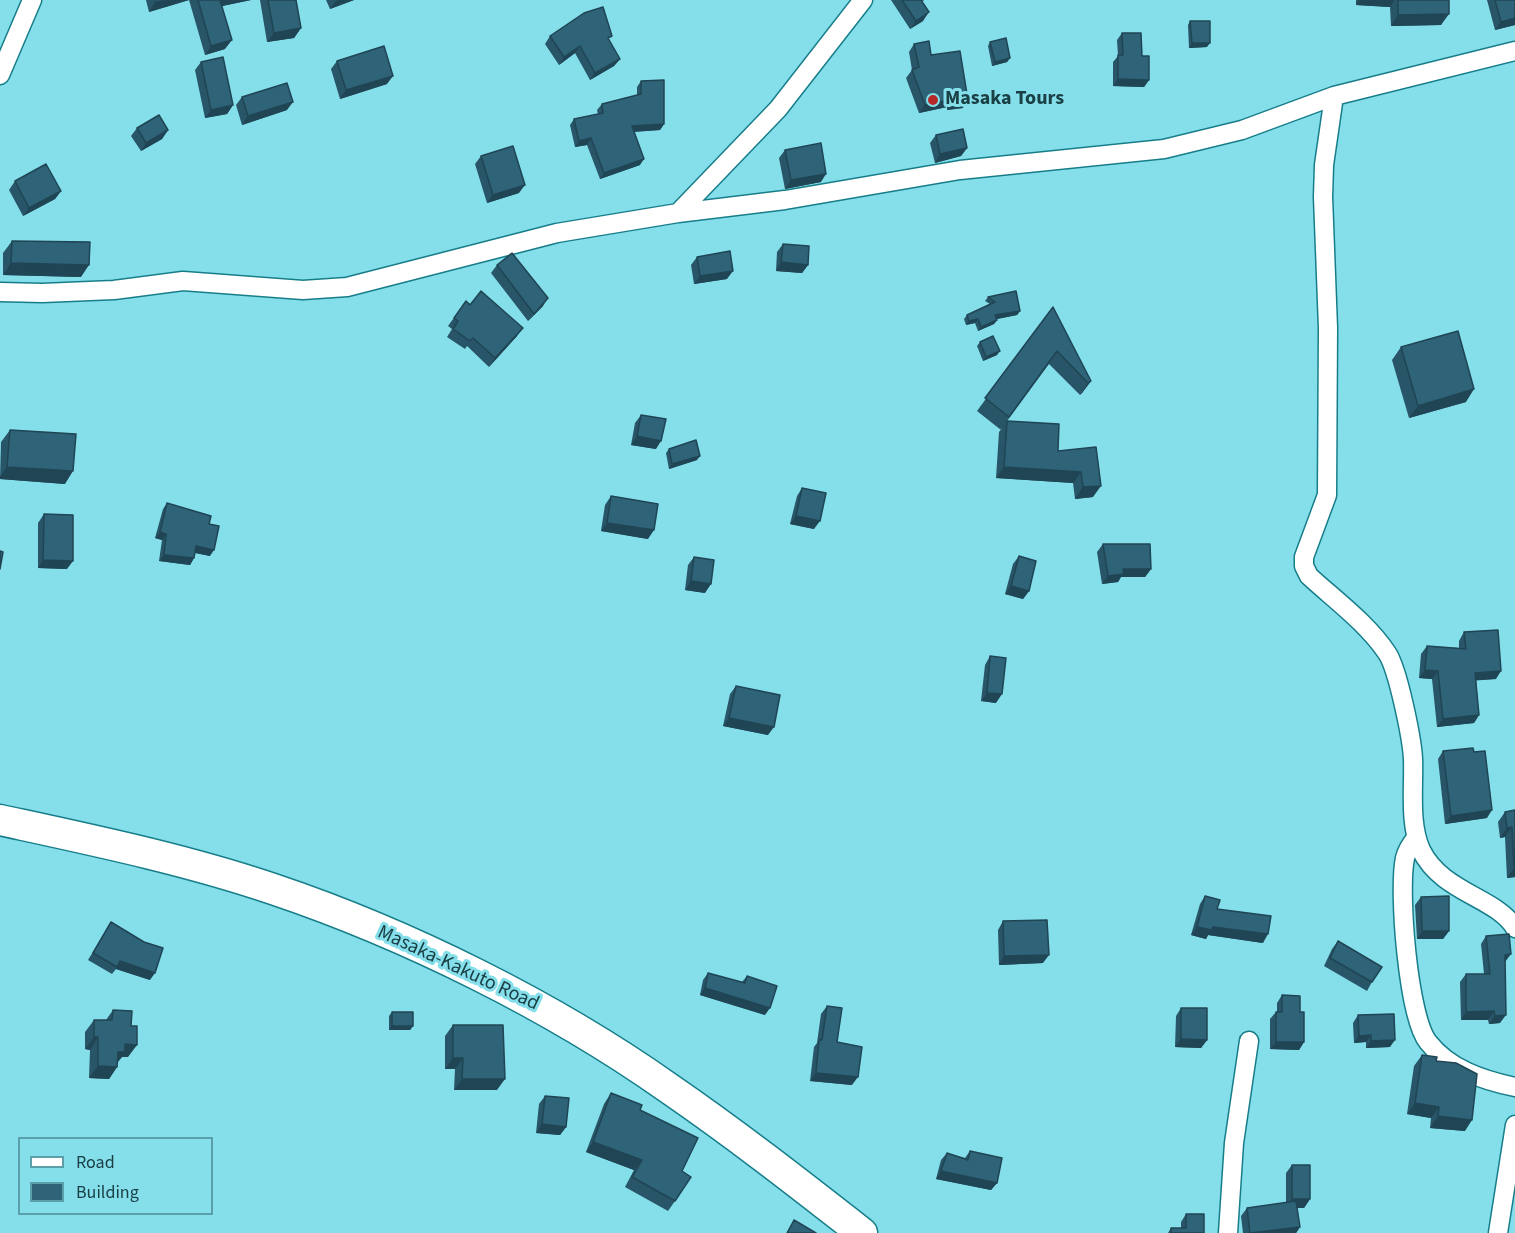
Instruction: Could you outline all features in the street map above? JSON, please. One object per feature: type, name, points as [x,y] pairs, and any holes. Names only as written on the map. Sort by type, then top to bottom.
[{"type":"highway","name":"Masaka-Kakuto Road","points":[[0,820],[162,856],[273,889],[347,917],[479,977],[535,1004],[667,1087],[862,1233]]},
{"type":"street","points":[[0,75],[32,0]]},
{"type":"street","points":[[678,213],[778,109],[863,0]]},
{"type":"street","points":[[0,292],[114,290],[183,281],[303,290],[346,287],[557,232],[678,213],[785,200],[960,170],[1164,149],[1242,130],[1334,96],[1515,51]]},
{"type":"street","points":[[1334,96],[1324,165],[1323,197],[1328,328],[1327,495],[1304,557],[1304,566],[1309,576],[1371,634],[1391,660],[1412,741],[1416,838],[1428,861],[1439,874],[1514,923]]},
{"type":"street","points":[[1416,838],[1405,859],[1403,913],[1406,961],[1425,1039],[1454,1066],[1491,1082],[1515,1087]]},
{"type":"street","points":[[1228,1233],[1234,1143],[1249,1041]]},
{"type":"street","points":[[1498,1233],[1515,1125]]},
{"type":"building","points":[[198,0],[220,0],[232,40],[211,46]]},
{"type":"building","points":[[268,0],[296,0],[301,28],[274,33]]},
{"type":"building","points":[[902,0],[921,0],[929,12],[916,21]]},
{"type":"building","points":[[1398,0],[1449,0],[1449,14],[1398,15]]},
{"type":"building","points":[[1495,0],[1515,0],[1515,18],[1501,22]]},
{"type":"building","points":[[603,7],[612,36],[608,38],[620,59],[595,73],[580,46],[564,57],[550,36],[584,13]]},
{"type":"building","points":[[1190,21],[1210,21],[1210,43],[1192,43]]},
{"type":"building","points":[[1122,33],[1141,33],[1142,56],[1149,56],[1149,80],[1118,79],[1118,55],[1123,55]]},
{"type":"building","points":[[1006,38],[1010,58],[995,62],[990,42]]},
{"type":"building","points":[[929,41],[931,55],[960,51],[968,100],[953,102],[952,99],[925,105],[912,70],[919,67],[914,44]]},
{"type":"building","points":[[384,46],[393,76],[346,90],[337,61]]},
{"type":"building","points":[[223,57],[233,105],[211,110],[201,62]]},
{"type":"building","points":[[664,80],[664,124],[632,126],[644,159],[604,173],[591,138],[579,141],[574,119],[603,113],[602,104],[641,94],[641,81]]},
{"type":"building","points":[[287,83],[293,102],[248,116],[242,97]]},
{"type":"building","points":[[159,115],[168,130],[146,143],[137,128]]},
{"type":"building","points":[[963,129],[967,148],[940,154],[936,135]]},
{"type":"building","points":[[821,143],[826,174],[791,180],[785,150]]},
{"type":"building","points":[[513,146],[525,185],[493,195],[481,156]]},
{"type":"building","points":[[46,164],[61,191],[29,208],[15,181]]},
{"type":"building","points":[[12,241],[90,242],[89,265],[11,263]]},
{"type":"building","points":[[783,244],[809,246],[808,265],[781,262]]},
{"type":"building","points":[[730,251],[733,271],[700,276],[697,257]]},
{"type":"building","points":[[512,253],[548,298],[534,314],[497,265]]},
{"type":"building","points":[[481,291],[523,328],[495,358],[473,338],[470,341],[453,329],[458,321],[454,318],[466,301],[470,305]]},
{"type":"building","points":[[1016,291],[1020,311],[995,315],[997,320],[981,327],[978,319],[969,321],[967,315],[995,302],[988,297]]},
{"type":"building","points":[[1053,307],[1091,381],[1088,383],[1057,351],[1009,417],[985,398]]},
{"type":"building","points":[[1458,331],[1474,389],[1418,406],[1401,347]]},
{"type":"building","points":[[993,336],[1000,351],[986,357],[980,342]]},
{"type":"building","points":[[641,415],[666,419],[661,441],[637,436]]},
{"type":"building","points":[[1007,421],[1059,424],[1058,451],[1096,447],[1101,486],[1083,487],[1081,472],[1004,467]]},
{"type":"building","points":[[10,430],[76,434],[73,471],[7,467]]},
{"type":"building","points":[[696,440],[700,456],[672,464],[669,449]]},
{"type":"building","points":[[802,488],[826,493],[820,521],[796,516]]},
{"type":"building","points":[[611,496],[658,504],[654,530],[607,523]]},
{"type":"building","points":[[167,503],[211,516],[209,524],[219,526],[214,550],[196,546],[194,558],[164,555],[166,534],[160,532]]},
{"type":"building","points":[[44,514],[73,515],[73,561],[43,560]]},
{"type":"building","points":[[1103,544],[1150,544],[1151,569],[1123,569],[1124,574],[1108,576]]},
{"type":"building","points":[[0,551],[3,552],[0,569]]},
{"type":"building","points":[[1019,556],[1036,561],[1029,591],[1011,586]]},
{"type":"building","points":[[694,557],[714,560],[711,584],[691,581]]},
{"type":"building","points":[[1498,630],[1501,671],[1475,673],[1479,715],[1443,719],[1438,671],[1425,670],[1427,646],[1466,649],[1464,632]]},
{"type":"building","points":[[990,656],[1006,658],[1002,694],[987,693]]},
{"type":"building","points":[[736,686],[780,695],[774,727],[729,718]]},
{"type":"building","points":[[1473,748],[1474,752],[1485,751],[1492,810],[1451,816],[1443,751]]},
{"type":"building","points":[[1515,810],[1514,868],[1512,827],[1507,828],[1505,812]]},
{"type":"building","points":[[1205,896],[1220,900],[1217,909],[1271,916],[1268,934],[1197,927]]},
{"type":"building","points":[[1449,896],[1449,931],[1422,931],[1421,897]]},
{"type":"building","points":[[1047,920],[1049,955],[1004,956],[1003,921]]},
{"type":"building","points":[[111,922],[144,942],[163,948],[155,973],[120,961],[117,967],[93,953]]},
{"type":"building","points":[[1509,934],[1511,954],[1505,955],[1506,1015],[1495,1016],[1494,1011],[1466,1012],[1466,974],[1490,974],[1486,936]]},
{"type":"building","points":[[1338,941],[1382,967],[1372,982],[1330,958]]},
{"type":"building","points":[[708,973],[745,983],[747,976],[777,986],[770,1008],[705,988]]},
{"type":"building","points":[[1282,995],[1300,996],[1300,1012],[1304,1012],[1304,1042],[1276,1042],[1276,1012],[1282,1012]]},
{"type":"building","points":[[827,1006],[842,1008],[837,1042],[862,1047],[858,1077],[816,1073],[819,1040],[822,1040]]},
{"type":"building","points":[[1181,1008],[1207,1008],[1207,1040],[1181,1039]]},
{"type":"building","points":[[113,1010],[132,1011],[131,1026],[137,1026],[137,1045],[125,1044],[125,1052],[118,1052],[117,1067],[98,1066],[98,1037],[94,1037],[94,1020],[112,1020]]},
{"type":"building","points":[[392,1012],[413,1012],[413,1026],[392,1026]]},
{"type":"building","points":[[1394,1014],[1395,1040],[1371,1041],[1371,1035],[1359,1036],[1358,1015]]},
{"type":"building","points":[[453,1025],[503,1025],[505,1079],[462,1079],[463,1058],[453,1058]]},
{"type":"building","points":[[1422,1055],[1437,1057],[1436,1061],[1456,1063],[1477,1074],[1472,1120],[1438,1116],[1439,1107],[1415,1103]]},
{"type":"building","points":[[611,1093],[642,1105],[640,1110],[698,1138],[682,1171],[691,1177],[675,1201],[632,1177],[642,1160],[593,1142]]},
{"type":"building","points":[[545,1096],[569,1098],[566,1127],[542,1124]]},
{"type":"building","points":[[970,1151],[1002,1158],[997,1183],[941,1171],[947,1153],[968,1160]]},
{"type":"building","points":[[1292,1165],[1310,1165],[1310,1199],[1292,1199]]},
{"type":"building","points":[[1296,1201],[1300,1227],[1250,1233],[1247,1208]]},
{"type":"building","points":[[1186,1214],[1204,1214],[1204,1233],[1171,1233],[1171,1228],[1186,1228]]},
{"type":"building","points":[[794,1220],[816,1233],[787,1233]]},
{"type":"place","name":"Masaka Tours","points":[[933,100]]}]
